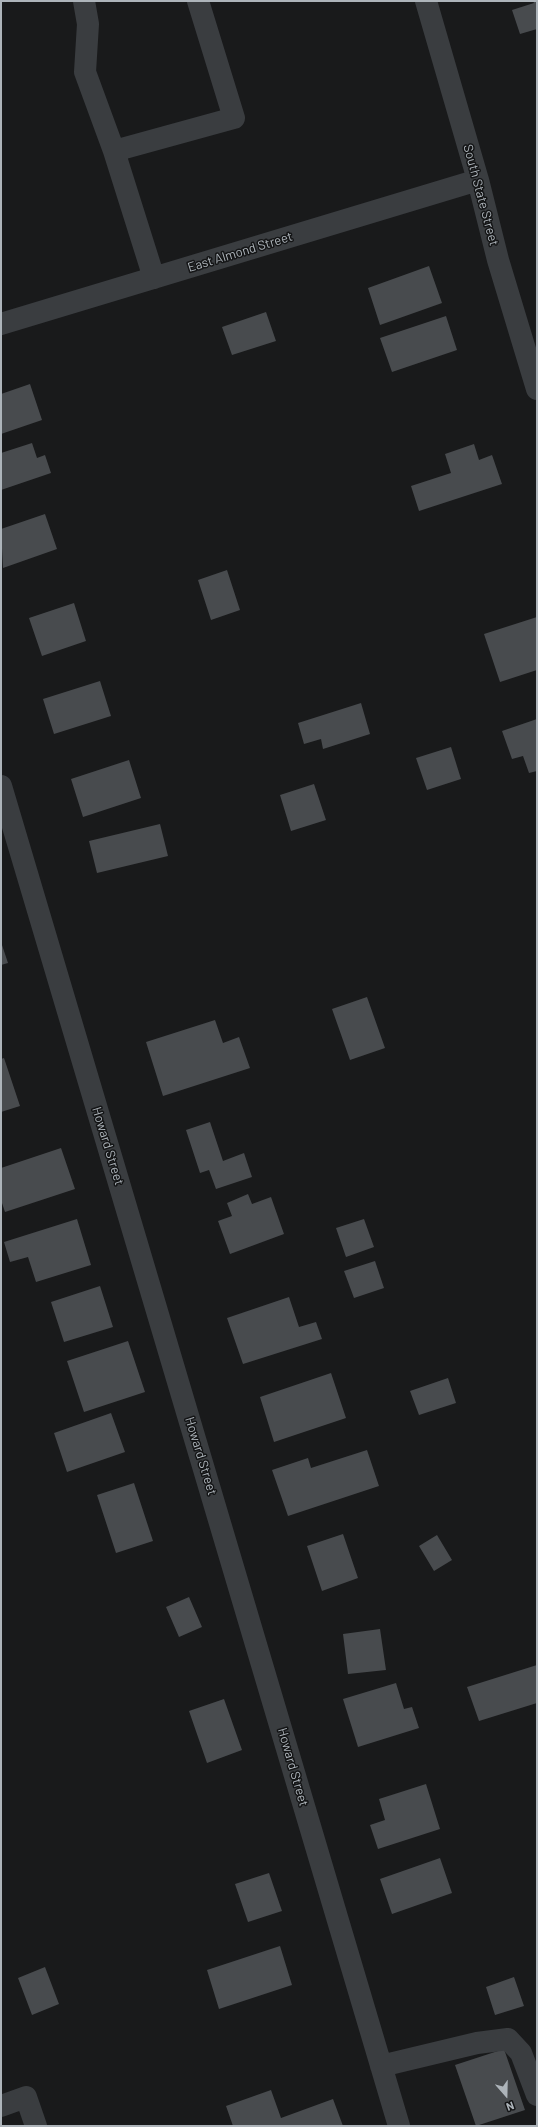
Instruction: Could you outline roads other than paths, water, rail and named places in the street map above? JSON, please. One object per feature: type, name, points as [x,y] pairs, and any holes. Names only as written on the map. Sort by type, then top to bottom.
[{"type":"street","points":[[84,1],[88,24],[85,72],[114,151],[154,278]]},
{"type":"street","points":[[114,151],[234,118],[198,1]]},
{"type":"street","name":"South State Street","points":[[426,1],[478,180],[498,260],[537,389]]},
{"type":"street","name":"East Almond Street","points":[[1,324],[478,180]]},
{"type":"street","name":"Howard Street","points":[[1,786],[399,2126]]},
{"type":"street","points":[[381,2066],[478,2042],[508,2039],[521,2053],[537,2094]]},
{"type":"street","points":[[1,2106],[26,2097],[36,2126]]}]
